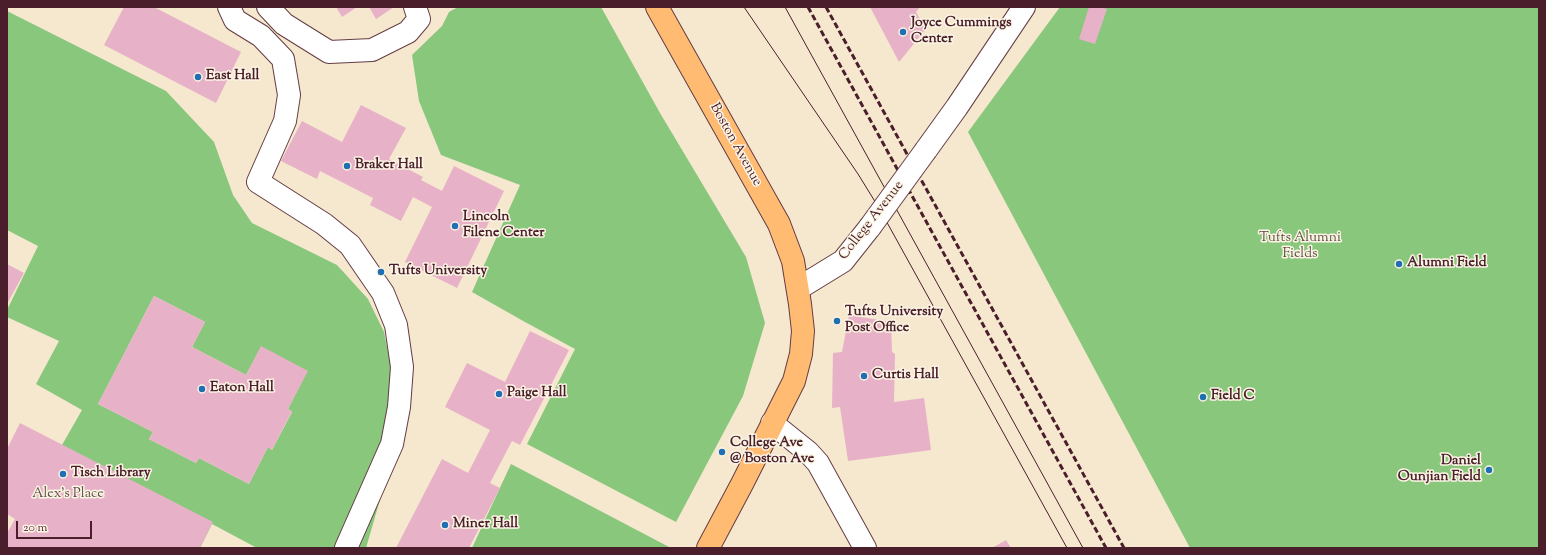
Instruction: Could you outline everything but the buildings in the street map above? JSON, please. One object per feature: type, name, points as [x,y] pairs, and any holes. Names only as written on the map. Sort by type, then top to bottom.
[{"type":"main road","name":"Boston Avenue","points":[[657,7],[779,224],[793,261],[798,288]]},
{"type":"main road","points":[[708,548],[790,390],[801,354],[803,331],[798,288]]},
{"type":"street","points":[[229,7],[235,20],[261,36],[283,59],[290,94],[285,121],[258,182],[324,224],[350,245],[383,293],[396,325],[402,367],[399,407],[392,444],[346,548]]},
{"type":"street","points":[[268,7],[284,24],[329,52],[372,50],[408,32],[419,19],[415,7]]},
{"type":"street","name":"College Avenue","points":[[798,288],[843,261],[870,227],[957,107],[1024,7]]},
{"type":"street","points":[[772,423],[808,452],[818,463],[865,548]]},
{"type":"green space","points":[[458,7],[601,7],[660,113],[746,257],[765,323],[743,396],[676,522],[527,444],[575,349],[472,292],[520,185],[441,155],[419,101],[412,55],[442,26],[449,12]]},
{"type":"green space","name":"Tufts Alumni Fields","points":[[1060,7],[1539,7],[1539,548],[1190,548],[968,132]]},
{"type":"green space","points":[[7,11],[166,91],[214,142],[233,195],[252,223],[337,265],[368,299],[384,332],[390,362],[393,402],[406,410],[366,548],[257,548],[212,524],[200,548],[145,548],[62,445],[82,410],[36,384],[59,341],[7,317],[7,310],[38,246],[7,230]],"holes":[[[154,296],[205,322],[192,347],[246,375],[261,347],[307,371],[288,409],[292,412],[272,450],[268,447],[249,484],[199,458],[196,463],[149,439],[153,432],[98,404]]]},
{"type":"green space","points":[[511,464],[671,548],[472,548]]},
{"type":"tram line","points":[[744,7],[858,174],[879,208],[1067,548]]},
{"type":"tram line","points":[[785,7],[1083,548]]},
{"type":"railway","points":[[808,7],[1106,548]]},
{"type":"railway","points":[[826,7],[1124,548]]},
{"type":"place","name":"Joyce Cummings Center","points":[[903,32]]},
{"type":"place","name":"East Hall","points":[[198,77]]},
{"type":"place","name":"Braker Hall","points":[[347,166]]},
{"type":"place","name":"Lincoln Filene Center","points":[[455,226]]},
{"type":"place","name":"Alumni Field","points":[[1399,264]]},
{"type":"place","name":"Tufts University","points":[[381,272]]},
{"type":"place","name":"Tufts University Post Office","points":[[837,321]]},
{"type":"place","name":"Curtis Hall","points":[[864,376]]},
{"type":"place","name":"Eaton Hall","points":[[202,389]]},
{"type":"place","name":"Paige Hall","points":[[499,394]]},
{"type":"place","name":"Field C","points":[[1203,397]]},
{"type":"place","name":"College Ave @ Boston Ave","points":[[722,452]]},
{"type":"place","name":"Daniel Ounjian Field","points":[[1489,470]]},
{"type":"place","name":"Tisch Library","points":[[63,474]]},
{"type":"place","name":"Miner Hall","points":[[445,525]]},
{"type":"park label","name":"Alex's Place","points":[[68,495]]}]
